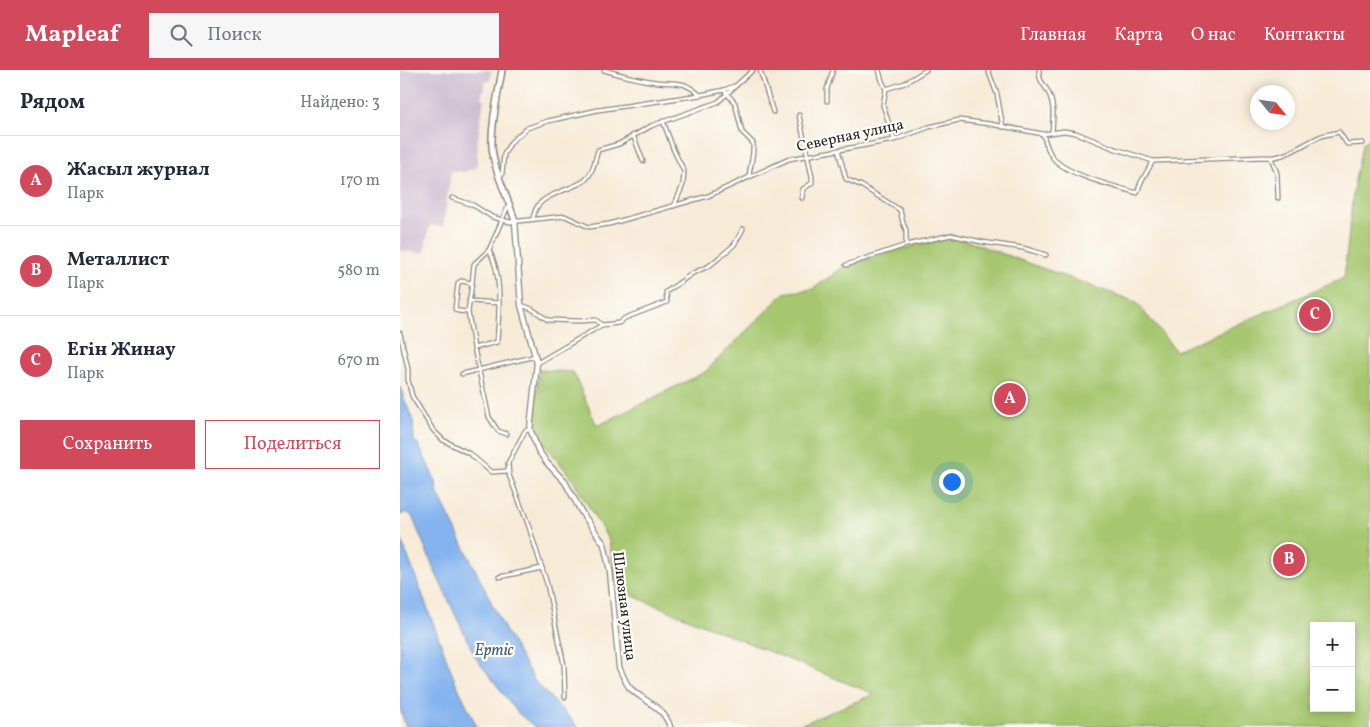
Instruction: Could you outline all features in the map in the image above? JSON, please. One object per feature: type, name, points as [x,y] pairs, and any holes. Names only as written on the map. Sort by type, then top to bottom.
[{"type":"main road","points":[[502,70],[494,116],[492,147],[499,177],[515,221]]},
{"type":"street","points":[[604,70],[657,82],[676,82],[690,86],[700,95]]},
{"type":"street","points":[[534,218],[537,207],[542,202],[557,192],[585,181],[592,170],[598,150],[619,144],[663,122],[718,102],[753,70]]},
{"type":"street","points":[[760,70],[773,112]]},
{"type":"street","points":[[827,101],[827,89],[833,70]]},
{"type":"street","points":[[879,70],[886,89],[882,105],[894,140]]},
{"type":"street","points":[[886,89],[905,83],[926,70]]},
{"type":"street","points":[[988,70],[997,94],[1003,127]]},
{"type":"street","points":[[1039,70],[1039,79],[1048,92],[1054,109],[1052,132]]},
{"type":"street","points":[[499,177],[502,174],[504,154],[510,142],[527,128],[548,121],[598,110],[700,95],[734,86]]},
{"type":"street","points":[[724,90],[735,103],[742,132],[753,144],[754,159],[750,167],[749,178]]},
{"type":"street","points":[[799,115],[812,183],[803,189],[802,198]]},
{"type":"street","name":"Северная улица","points":[[515,221],[565,216],[588,227],[609,224],[708,196],[789,159],[894,140],[930,126],[960,120],[1043,134],[1064,131],[1076,133],[1113,148],[1154,161],[1271,158],[1300,147],[1320,136],[1338,132],[1347,144],[1364,143]]},
{"type":"street","points":[[663,122],[684,171],[683,184],[674,206]]},
{"type":"street","points":[[1043,134],[1047,148],[1057,162],[1094,180],[1137,193],[1141,182],[1154,161]]},
{"type":"street","points":[[634,135],[643,161]]},
{"type":"street","points":[[838,150],[846,179],[862,186],[900,210],[906,230],[906,245]]},
{"type":"street","points":[[1271,158],[1277,173],[1278,198]]},
{"type":"street","points":[[452,198],[473,205],[481,211],[510,222],[515,221]]},
{"type":"street","points":[[507,434],[498,431],[489,417],[468,312],[474,264],[489,250],[510,204]]},
{"type":"street","name":"Шлюзная улица","points":[[515,221],[521,305],[537,363],[530,429],[538,450],[547,463],[565,482],[582,513],[604,544],[610,571],[619,667],[623,677],[630,687],[663,713],[670,727]]},
{"type":"street","points":[[537,363],[602,325],[618,323],[625,318],[667,302],[666,292],[693,273],[709,266],[720,258],[734,245],[743,229]]},
{"type":"street","points":[[846,265],[906,245],[951,236],[1023,248],[1046,255]]},
{"type":"street","points":[[474,348],[497,342],[499,304],[494,260],[489,250]]},
{"type":"street","points":[[468,312],[455,309],[458,283],[461,281],[472,283]]},
{"type":"street","points":[[469,301],[499,304]]},
{"type":"street","points":[[521,305],[532,309],[548,320],[596,320],[602,325]]},
{"type":"street","points":[[400,333],[412,396],[433,430],[443,440],[470,454],[491,472],[509,472]]},
{"type":"street","points":[[462,374],[536,356]]},
{"type":"street","points":[[530,429],[525,431],[508,463],[509,475],[531,532],[547,584],[564,665],[565,697]]},
{"type":"street","points":[[499,577],[542,568]]},
{"type":"shaded area","points":[[400,70],[491,70],[490,81],[486,81],[481,97],[484,99],[478,138],[477,167],[464,172],[451,171],[443,227],[431,225],[429,227],[424,253],[400,251]]},
{"type":"green space","points":[[1370,138],[1370,727],[795,727],[874,694],[618,590],[609,541],[573,480],[533,429],[539,370],[573,372],[597,426],[705,372],[784,293],[813,289],[846,265],[951,235],[1136,302],[1176,351],[1344,278],[1354,185],[1363,143]]},
{"type":"water","name":"Ертіс","points":[[400,387],[413,421],[414,441],[418,444],[436,482],[437,492],[507,634],[534,680],[578,727],[535,727],[518,713],[476,658],[437,576],[412,516],[407,512],[400,515]]},
{"type":"water","name":"Ертіс","points":[[400,536],[455,681],[477,727],[406,727],[400,709]]},
{"type":"place","name":"Егін Жинау","points":[[1315,315]]},
{"type":"place","name":"Жасыл журнал","points":[[1010,399]]},
{"type":"place","name":"Металлист","points":[[1289,560]]}]
